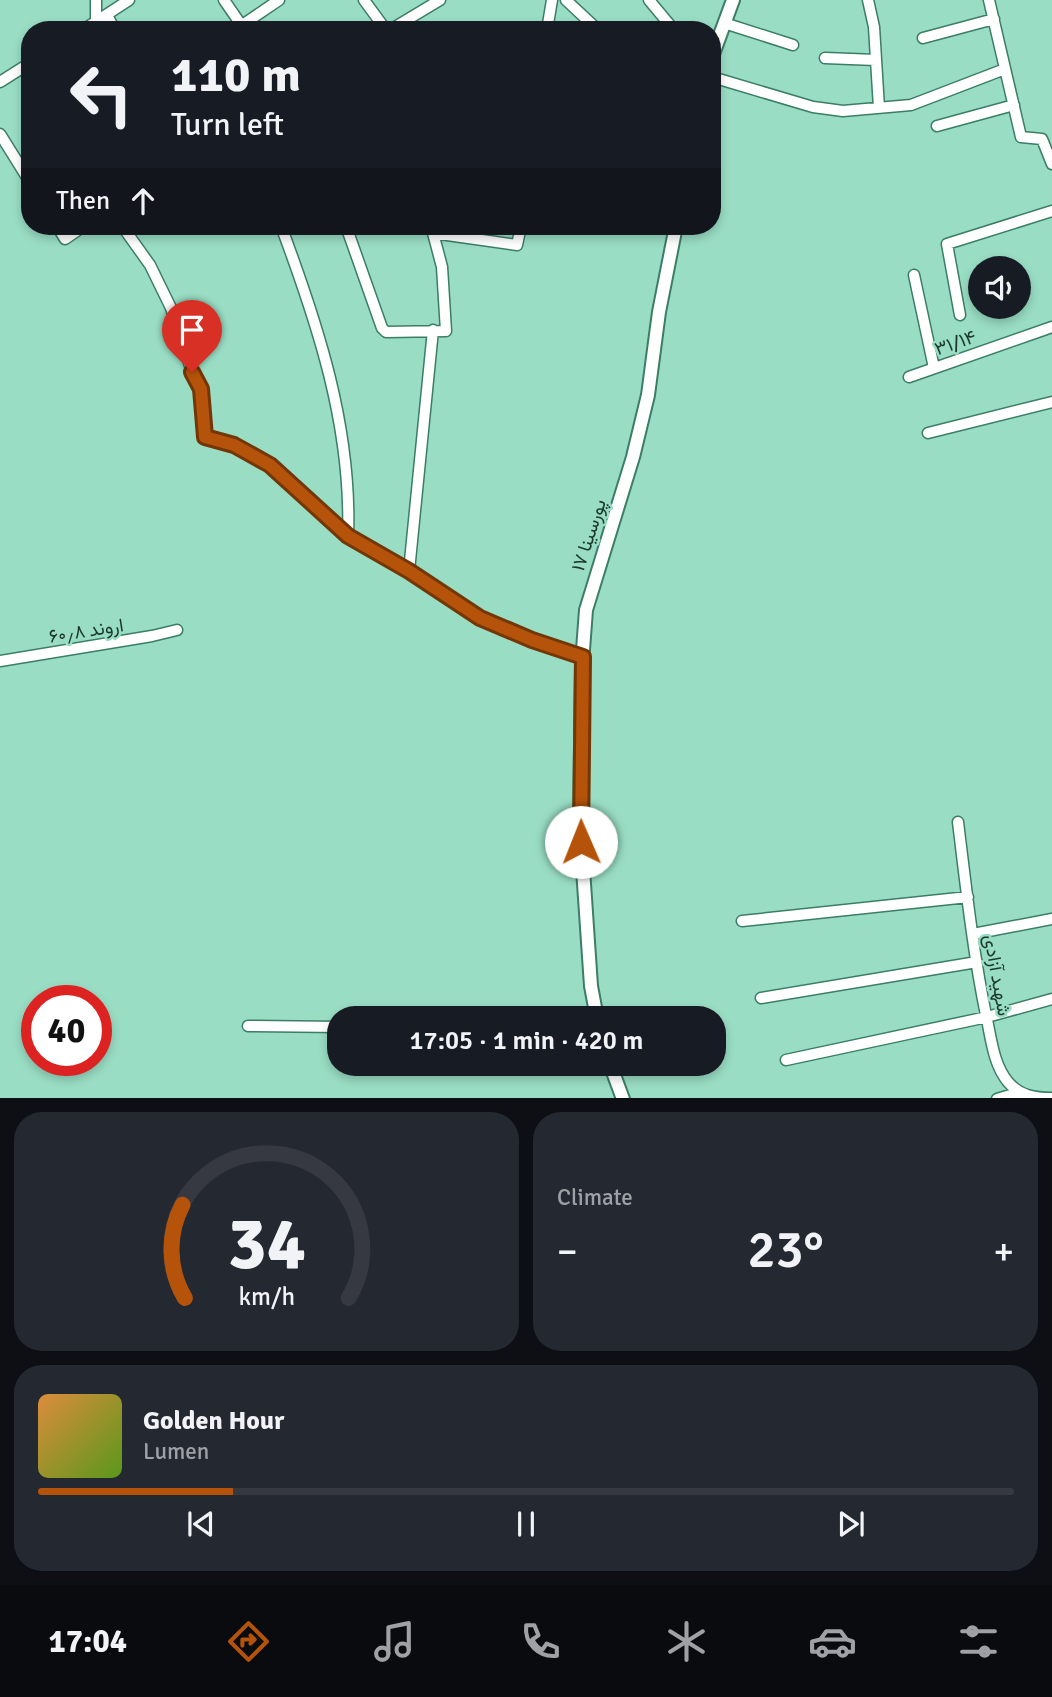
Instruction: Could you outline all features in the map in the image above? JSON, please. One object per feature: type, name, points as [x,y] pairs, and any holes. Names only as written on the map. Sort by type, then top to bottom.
[{"type":"street","points":[[96,0],[96,21]]},
{"type":"street","points":[[98,21],[129,0]]},
{"type":"street","points":[[224,0],[236,21]]},
{"type":"street","points":[[250,21],[279,0]]},
{"type":"street","points":[[364,0],[381,21]]},
{"type":"street","points":[[404,21],[440,0]]},
{"type":"street","points":[[548,21],[552,0]]},
{"type":"street","points":[[566,0],[588,21]]},
{"type":"street","points":[[649,0],[666,21]]},
{"type":"street","points":[[721,32],[733,0]]},
{"type":"street","points":[[868,0],[874,27],[879,108]]},
{"type":"street","points":[[989,0],[1021,138],[1042,139],[1052,164]]},
{"type":"street","points":[[107,15],[110,21]]},
{"type":"street","points":[[923,37],[994,19]]},
{"type":"street","points":[[724,23],[793,45]]},
{"type":"street","points":[[825,58],[876,60]]},
{"type":"street","points":[[0,82],[21,69]]},
{"type":"street","points":[[721,79],[813,107],[843,111],[911,105],[1005,69]]},
{"type":"street","points":[[937,126],[1014,105]]},
{"type":"street","points":[[0,134],[21,168]]},
{"type":"street","points":[[960,315],[947,244],[1052,211]]},
{"type":"street","points":[[129,235],[150,265],[171,308],[192,372],[201,389],[205,437],[234,445],[270,465],[348,536],[409,571],[480,618],[532,640],[583,657]]},
{"type":"street","points":[[284,235],[325,354],[337,408],[349,501],[348,536]]},
{"type":"street","points":[[349,235],[383,331],[445,331],[442,268],[433,235]]},
{"type":"street","points":[[463,235],[517,245],[519,235]]},
{"type":"street","name":"پورسینا ۱۷","points":[[595,1006],[591,986],[580,825],[586,610],[633,457],[648,395],[659,312],[674,235]]},
{"type":"street","points":[[914,275],[934,368]]},
{"type":"street","name":"۳۱/۱۴","points":[[909,377],[1052,327]]},
{"type":"street","points":[[409,571],[433,330]]},
{"type":"street","points":[[928,433],[1052,402]]},
{"type":"street","name":"اروند ۶۰٫۸","points":[[0,662],[177,630]]},
{"type":"street","name":"شهید آزادی","points":[[958,822],[977,962],[994,1053],[1007,1081],[1020,1092]]},
{"type":"street","points":[[742,921],[968,897]]},
{"type":"street","points":[[973,934],[1052,919]]},
{"type":"street","points":[[761,998],[977,962]]},
{"type":"street","points":[[786,1060],[987,1017],[1052,999]]},
{"type":"street","points":[[248,1026],[327,1027]]},
{"type":"street","points":[[615,1076],[623,1098]]},
{"type":"street","points":[[997,1098],[1020,1092],[1033,1098],[1052,1098]]},
{"type":"route","points":[[192,372],[201,389],[205,437],[234,445],[270,465],[348,536],[409,571],[480,618],[532,640],[583,657],[581,842]]}]
